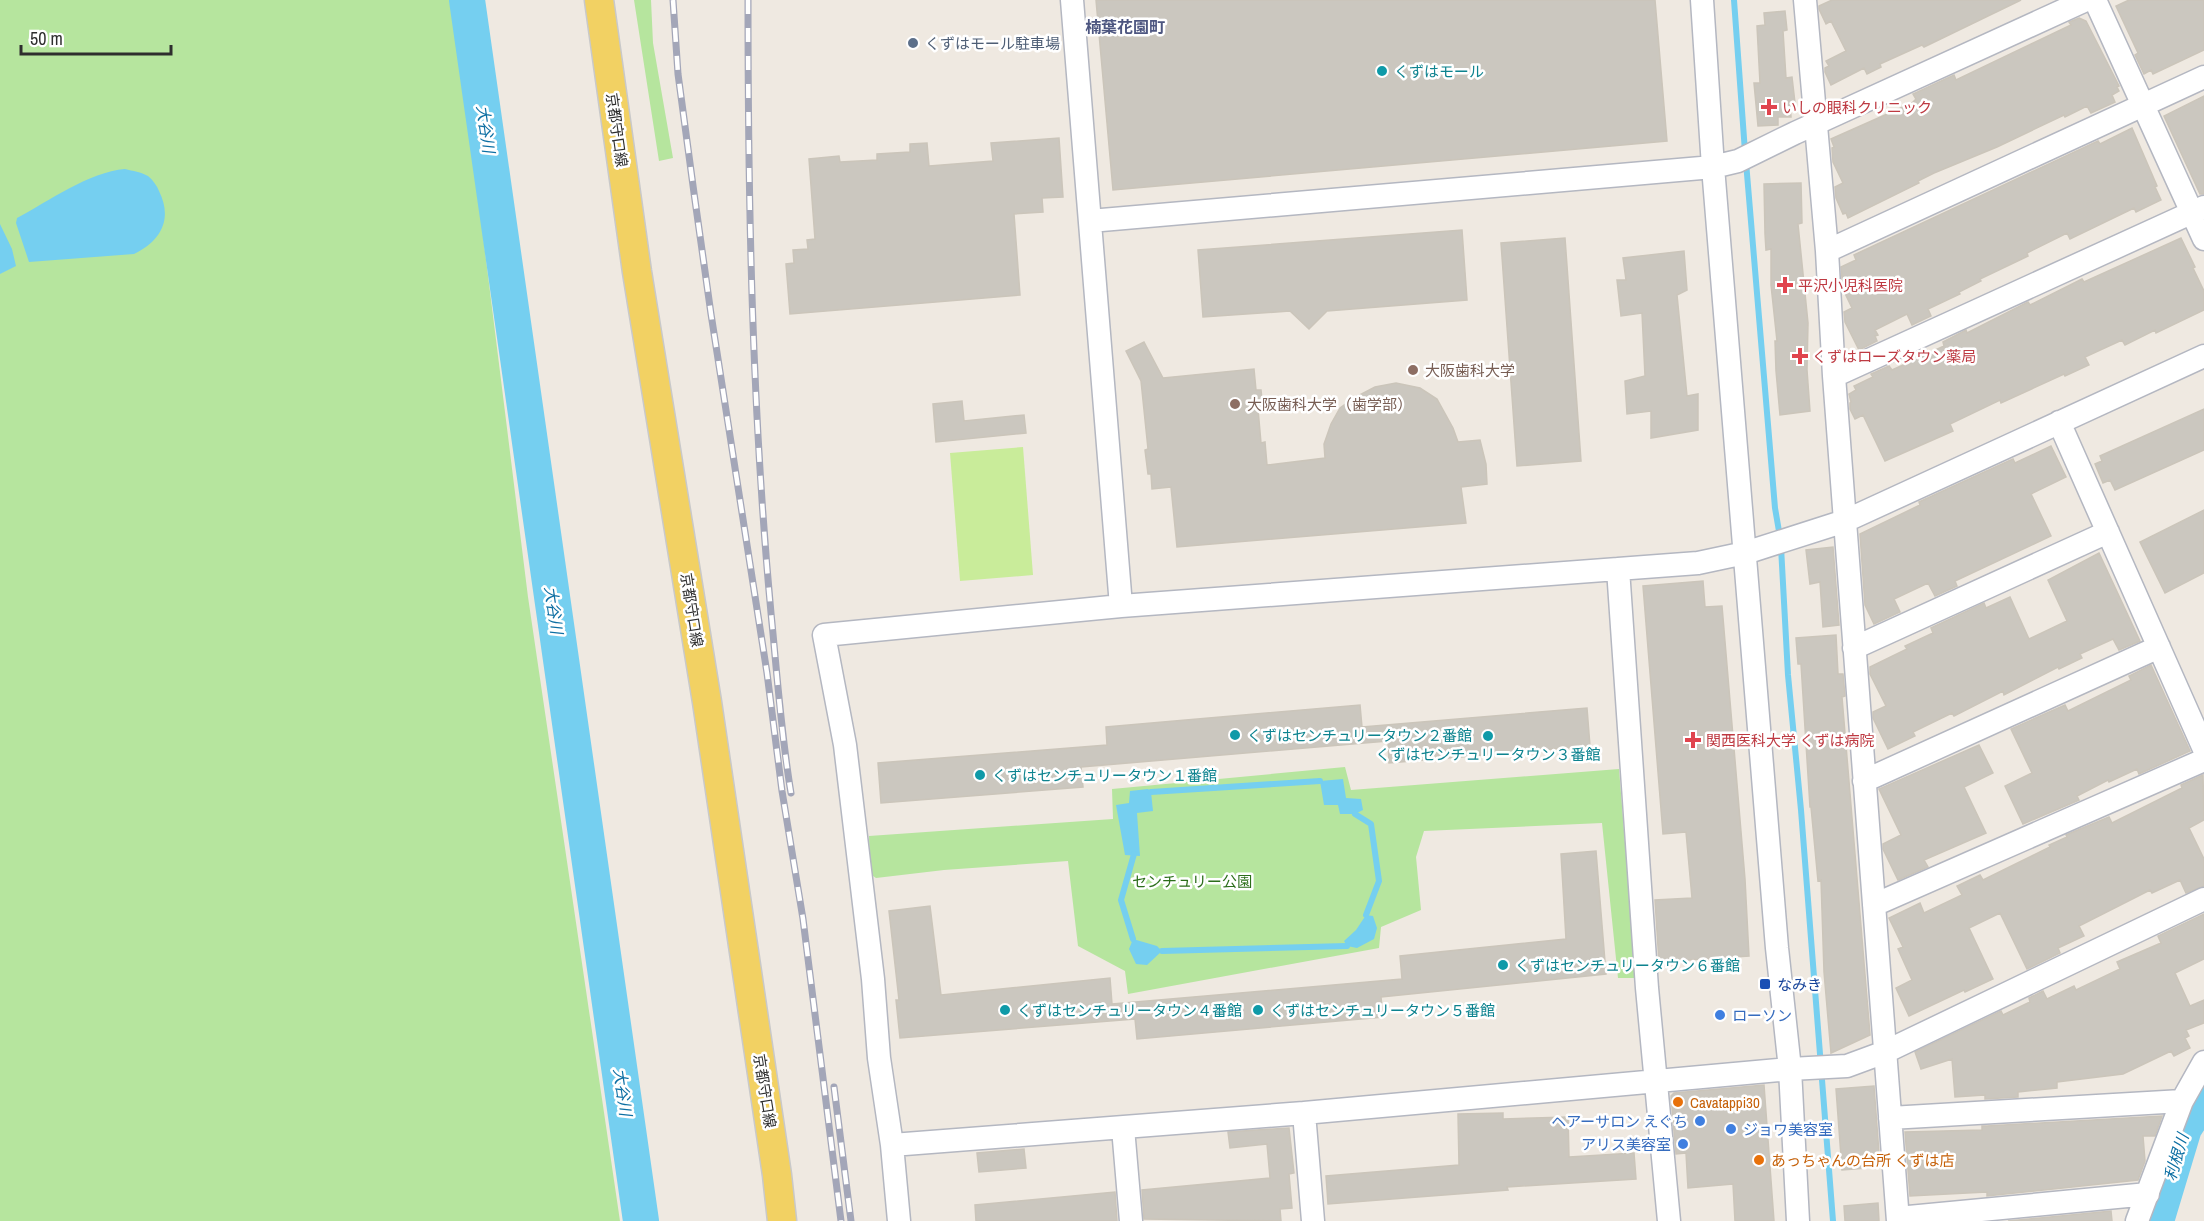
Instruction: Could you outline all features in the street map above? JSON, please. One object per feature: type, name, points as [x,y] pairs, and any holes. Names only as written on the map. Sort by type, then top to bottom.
[{"type":"main road","name":"京都守口線","points":[[599,0],[637,272],[707,702],[782,1221]]},
{"type":"street","points":[[1072,0],[1121,606]]},
{"type":"street","points":[[1702,0],[1713,167],[1777,948],[1790,1069],[1798,1221]]},
{"type":"street","points":[[1805,0],[1827,251],[1834,376],[1898,1219],[2148,1194]]},
{"type":"street","points":[[1090,221],[1713,167],[1737,161],[2086,0]]},
{"type":"street","points":[[2095,0],[2143,106],[2198,210],[2204,239]]},
{"type":"street","points":[[1827,251],[2204,77]]},
{"type":"street","points":[[1834,376],[2198,210]]},
{"type":"street","points":[[899,1221],[845,745],[824,635],[1121,606],[1698,563],[1745,553],[1845,521],[2204,356]]},
{"type":"street","points":[[2059,422],[2204,749]]},
{"type":"street","points":[[1854,648],[2108,532]]},
{"type":"street","points":[[1618,569],[1655,1082],[1669,1221]]},
{"type":"street","points":[[1864,781],[2159,647]]},
{"type":"street","points":[[1874,905],[2204,760]]},
{"type":"street","points":[[892,1145],[1123,1128],[1436,1099],[1847,1066],[1885,1052],[2204,899]]},
{"type":"street","points":[[2137,1221],[2182,1101],[2204,1062]]},
{"type":"street","points":[[1890,1118],[2182,1101]]},
{"type":"street","points":[[1304,1113],[1313,1221]]},
{"type":"street","points":[[1123,1128],[1131,1221]]},
{"type":"green space","points":[[0,0],[451,0],[475,171],[528,597],[620,1221],[0,1221]]},
{"type":"green space","points":[[634,0],[651,0],[653,43],[673,158],[659,161]]},
{"type":"green space","points":[[1023,447],[1033,575],[960,581],[950,453]]},
{"type":"green space","name":"センチュリー公園","points":[[1345,767],[1351,790],[1619,769],[1636,978],[1618,978],[1602,823],[1424,831],[1416,857],[1421,910],[1381,927],[1379,948],[1128,994],[1125,971],[1078,946],[1068,861],[944,870],[876,878],[870,874],[869,836],[1113,819],[1112,789]]},
{"type":"water","points":[[125,169],[152,179],[163,201],[165,211],[162,228],[151,243],[134,254],[29,262],[16,223],[17,218],[83,181],[111,171]]},
{"type":"water","points":[[0,224],[12,249],[16,266],[0,274]]},
{"type":"water","points":[[1343,779],[1346,798],[1361,799],[1363,810],[1355,814],[1340,814],[1338,805],[1324,805],[1320,781]]},
{"type":"water","points":[[1148,789],[1151,792],[1153,811],[1137,813],[1140,856],[1125,855],[1116,805],[1129,803],[1130,791]]},
{"type":"water","points":[[1366,915],[1373,916],[1377,928],[1374,939],[1357,948],[1347,946],[1344,941],[1356,930]]},
{"type":"water","points":[[1133,939],[1157,946],[1162,951],[1147,965],[1136,964],[1129,949]]},
{"type":"building","name":"くずはモール","points":[[1096,0],[1655,0],[1667,141],[1113,190]]},
{"type":"building","points":[[1832,0],[2021,0],[1924,47],[1922,45],[1880,64],[1881,67],[1867,74],[1864,68],[1831,85],[1825,72],[1825,68],[1829,66],[1826,61],[1846,51],[1831,21],[1826,24],[1819,9],[1819,6]]},
{"type":"building","points":[[2129,0],[2204,0],[2204,50],[2153,74],[2151,70],[2144,74],[2135,55],[2138,53],[2116,6]]},
{"type":"building","points":[[1785,11],[1787,30],[1783,31],[1786,78],[1792,77],[1795,103],[1790,103],[1791,117],[1778,117],[1778,125],[1758,126],[1754,83],[1760,83],[1757,26],[1765,25],[1764,13]]},
{"type":"building","points":[[2079,18],[2086,21],[2119,86],[2117,87],[2119,91],[2112,95],[2115,102],[2091,113],[2087,106],[2065,117],[2064,115],[1997,147],[1934,173],[1918,181],[1919,183],[1848,218],[1846,213],[1843,214],[1836,198],[1835,187],[1843,183],[1833,162],[1832,148],[1834,147],[1831,139],[1912,103],[1916,99],[1913,94],[1954,75],[1956,80],[2071,25],[2069,22]]},
{"type":"building","points":[[2204,96],[2204,194],[2200,194],[2164,116]]},
{"type":"building","points":[[2132,128],[2161,200],[2136,212],[2134,208],[2070,239],[2067,233],[2027,253],[2028,256],[1980,279],[1981,281],[1959,292],[1960,294],[1928,309],[1931,316],[1912,325],[1907,314],[1875,330],[1878,335],[1875,336],[1877,341],[1859,350],[1845,322],[1844,312],[1852,308],[1843,289],[1841,267],[1856,260],[1854,255],[2098,141],[2100,144]]},
{"type":"building","points":[[1059,138],[1063,197],[1042,198],[1043,212],[1014,214],[1020,295],[790,314],[786,264],[794,263],[793,250],[808,249],[807,240],[815,239],[809,159],[839,156],[840,162],[877,160],[877,154],[910,152],[910,144],[927,143],[929,166],[993,161],[991,143]]},
{"type":"building","points":[[1801,183],[1802,223],[1798,224],[1808,323],[1807,370],[1810,411],[1780,415],[1776,371],[1775,341],[1777,341],[1771,285],[1771,249],[1766,250],[1764,184]]},
{"type":"building","points":[[1462,230],[1467,300],[1327,311],[1309,329],[1290,311],[1203,317],[1198,250]]},
{"type":"building","points":[[1565,238],[1581,461],[1517,466],[1501,243]]},
{"type":"building","points":[[2181,238],[2204,291],[2204,310],[2156,333],[2155,330],[2125,345],[2122,340],[2085,357],[2089,365],[2001,403],[2000,400],[1950,424],[1953,431],[1885,461],[1863,415],[1855,419],[1850,409],[1849,394],[1856,390],[1854,386],[1873,377],[1871,374],[1889,366],[1892,370],[1944,346],[1943,342],[1966,330],[1967,333],[2028,302],[2030,305],[2082,279],[2084,282]]},
{"type":"building","points":[[1684,251],[1687,290],[1677,295],[1687,396],[1698,394],[1698,430],[1651,438],[1651,411],[1627,414],[1625,381],[1645,376],[1642,313],[1621,316],[1617,280],[1626,280],[1623,258]]},
{"type":"building","points":[[1144,342],[1163,378],[1254,369],[1256,390],[1261,390],[1263,409],[1258,409],[1261,443],[1265,442],[1267,465],[1325,458],[1324,444],[1340,408],[1375,387],[1396,383],[1420,388],[1437,399],[1458,442],[1480,440],[1486,464],[1487,484],[1461,487],[1466,523],[1177,547],[1171,487],[1152,489],[1151,474],[1148,474],[1145,450],[1148,449],[1141,381],[1126,351]]},
{"type":"building","points":[[962,401],[964,421],[1024,415],[1026,433],[936,442],[933,404]]},
{"type":"building","points":[[2204,409],[2204,450],[2115,490],[2110,480],[2103,483],[2095,464],[2102,461],[2100,456]]},
{"type":"building","points":[[2051,446],[2066,477],[2031,494],[2051,536],[1955,581],[1957,586],[1935,596],[1928,583],[1894,599],[1900,612],[1874,624],[1865,605],[1860,534],[1920,505],[1919,502],[2013,459],[2015,463]]},
{"type":"building","points":[[2204,510],[2204,573],[2165,593],[2140,542]]},
{"type":"building","points":[[1833,547],[1839,625],[1823,627],[1820,582],[1810,584],[1806,550]]},
{"type":"building","points":[[2099,553],[2140,641],[2119,650],[2113,639],[2080,654],[2082,658],[2059,669],[2058,667],[2004,695],[2003,691],[1954,716],[1952,713],[1913,732],[1915,736],[1888,749],[1873,718],[1873,712],[1886,706],[1870,674],[1870,667],[1907,649],[1905,646],[1933,633],[1931,628],[1984,603],[1986,608],[2010,597],[2029,639],[2067,621],[2048,580]]},
{"type":"building","points":[[1703,581],[1705,607],[1722,606],[1745,879],[1749,956],[1659,962],[1655,900],[1692,898],[1686,832],[1663,834],[1643,586]]},
{"type":"building","points":[[1836,635],[1838,674],[1843,674],[1845,696],[1842,697],[1870,1035],[1831,1053],[1824,972],[1821,880],[1818,881],[1810,807],[1801,664],[1798,664],[1796,638]]},
{"type":"building","points":[[2151,665],[2190,751],[2139,774],[2137,769],[2109,782],[2108,780],[2077,796],[2079,800],[2023,824],[2005,786],[2032,773],[2011,729],[2065,705],[2068,711],[2131,680],[2129,676]]},
{"type":"building","points":[[1360,705],[1362,727],[1587,708],[1590,746],[1389,763],[1388,741],[1081,767],[1083,787],[881,803],[878,763],[1107,745],[1106,727]]},
{"type":"building","points":[[1979,745],[1993,773],[1964,787],[1986,833],[1924,860],[1928,867],[1898,880],[1883,849],[1883,844],[1901,835],[1879,789]]},
{"type":"building","points":[[2203,775],[2204,820],[2189,828],[2204,859],[2204,886],[2186,893],[2180,880],[2152,893],[2150,890],[2079,926],[2084,936],[2058,948],[2060,953],[2027,969],[2000,913],[1969,928],[1993,979],[1909,1016],[1896,988],[1912,980],[1898,949],[1903,947],[1889,918],[1920,903],[1924,913],[1962,895],[1957,886],[1980,875],[1983,880],[2050,847],[2049,845],[2067,837],[2066,835],[2109,817],[2112,823]]},
{"type":"building","points":[[1596,851],[1606,974],[1381,997],[1383,1017],[1137,1039],[1135,1019],[900,1038],[896,1000],[899,1000],[889,911],[930,906],[941,995],[1110,978],[1112,1004],[1402,979],[1400,956],[1566,939],[1561,854]]},
{"type":"building","points":[[2204,914],[2204,959],[2175,973],[2190,1006],[2204,1000],[2204,1023],[2186,1030],[2189,1036],[2185,1038],[2190,1048],[2174,1056],[2171,1051],[2123,1074],[2057,1082],[2057,1088],[2018,1092],[2018,1097],[1985,1099],[1985,1095],[1955,1097],[1952,1059],[1921,1069],[1915,1052],[2001,1011],[2003,1015],[2030,1002],[2029,998],[2043,991],[2047,999],[2074,986],[2076,990],[2120,969],[2117,962],[2161,943],[2158,936]]},
{"type":"building","points":[[1764,1085],[1774,1221],[1735,1221],[1733,1184],[1688,1188],[1686,1153],[1676,1154],[1671,1096],[1674,1093]]},
{"type":"building","points":[[1874,1086],[1880,1167],[1842,1170],[1836,1089]]},
{"type":"building","points":[[1503,1113],[1503,1119],[1568,1117],[1569,1157],[1634,1153],[1636,1179],[1507,1187],[1508,1190],[1328,1204],[1326,1176],[1459,1165],[1458,1114]]},
{"type":"building","points":[[2162,1116],[2155,1136],[2143,1136],[2145,1161],[2138,1180],[1987,1196],[1987,1192],[1910,1196],[1905,1132],[1982,1130],[1982,1126]]},
{"type":"building","points":[[1289,1128],[1294,1173],[1289,1174],[1292,1208],[1280,1209],[1281,1221],[1144,1219],[1142,1190],[1270,1178],[1267,1144],[1230,1148],[1228,1132]]},
{"type":"building","points":[[1024,1149],[1026,1168],[979,1172],[977,1153]]},
{"type":"building","points":[[1115,1192],[1117,1221],[976,1221],[975,1205]]},
{"type":"building","points":[[1878,1203],[1879,1221],[1845,1221],[1844,1206]]},
{"type":"building","points":[[2111,1211],[2112,1221],[2008,1221]]},
{"type":"waterway","name":"大谷川","points":[[467,0],[641,1221]]},
{"type":"waterway","points":[[1734,0],[1745,152]]},
{"type":"waterway","points":[[1746,162],[1775,508],[1780,537]]},
{"type":"waterway","points":[[1781,547],[1788,675],[1801,810],[1833,1221]]},
{"type":"waterway","points":[[1151,792],[1320,781]]},
{"type":"waterway","points":[[1355,814],[1371,824],[1379,881],[1366,915]]},
{"type":"waterway","points":[[1133,939],[1121,900],[1134,854]]},
{"type":"waterway","points":[[1162,951],[1347,946]]},
{"type":"waterway","name":"利根川","points":[[2156,1221],[2184,1128],[2204,1097]]},
{"type":"railway","points":[[673,0],[678,74],[694,193],[803,919],[841,1221]]},
{"type":"railway","points":[[748,0],[750,230],[759,460],[777,681],[791,793]]},
{"type":"railway","points":[[834,1087],[851,1221]]},
{"type":"place","name":"くずはモール駐車場","points":[[913,43]]},
{"type":"place","name":"くずはモール","points":[[1382,71]]},
{"type":"place","name":"いしの眼科クリニック","points":[[1769,107]]},
{"type":"place","name":"平沢小児科医院","points":[[1785,285]]},
{"type":"place","name":"くずはローズタウン薬局","points":[[1800,356]]},
{"type":"place","name":"大阪歯科大学","points":[[1413,370]]},
{"type":"place","name":"大阪歯科大学（歯学部）","points":[[1235,404]]},
{"type":"place","name":"くずはセンチュリータウン２番館","points":[[1235,735]]},
{"type":"place","name":"くずはセンチュリータウン３番館","points":[[1488,736]]},
{"type":"place","name":"関西医科大学 くずは病院","points":[[1693,740]]},
{"type":"place","name":"くずはセンチュリータウン１番館","points":[[980,775]]},
{"type":"place","name":"くずはセンチュリータウン６番館","points":[[1503,965]]},
{"type":"place","name":"なみき","points":[[1765,984]]},
{"type":"place","name":"くずはセンチュリータウン４番館","points":[[1005,1010]]},
{"type":"place","name":"くずはセンチュリータウン５番館","points":[[1258,1010]]},
{"type":"place","name":"ローソン","points":[[1720,1015]]},
{"type":"place","name":"Cavatappi30","points":[[1678,1102]]},
{"type":"place","name":"ヘアーサロン えぐち","points":[[1700,1121]]},
{"type":"place","name":"ジョワ美容室","points":[[1731,1129]]},
{"type":"place","name":"アリス美容室","points":[[1683,1144]]},
{"type":"place","name":"あっちゃんの台所 くずは店","points":[[1759,1160]]},
{"type":"district","name":"楠葉花園町","points":[[1125,27]]}]
